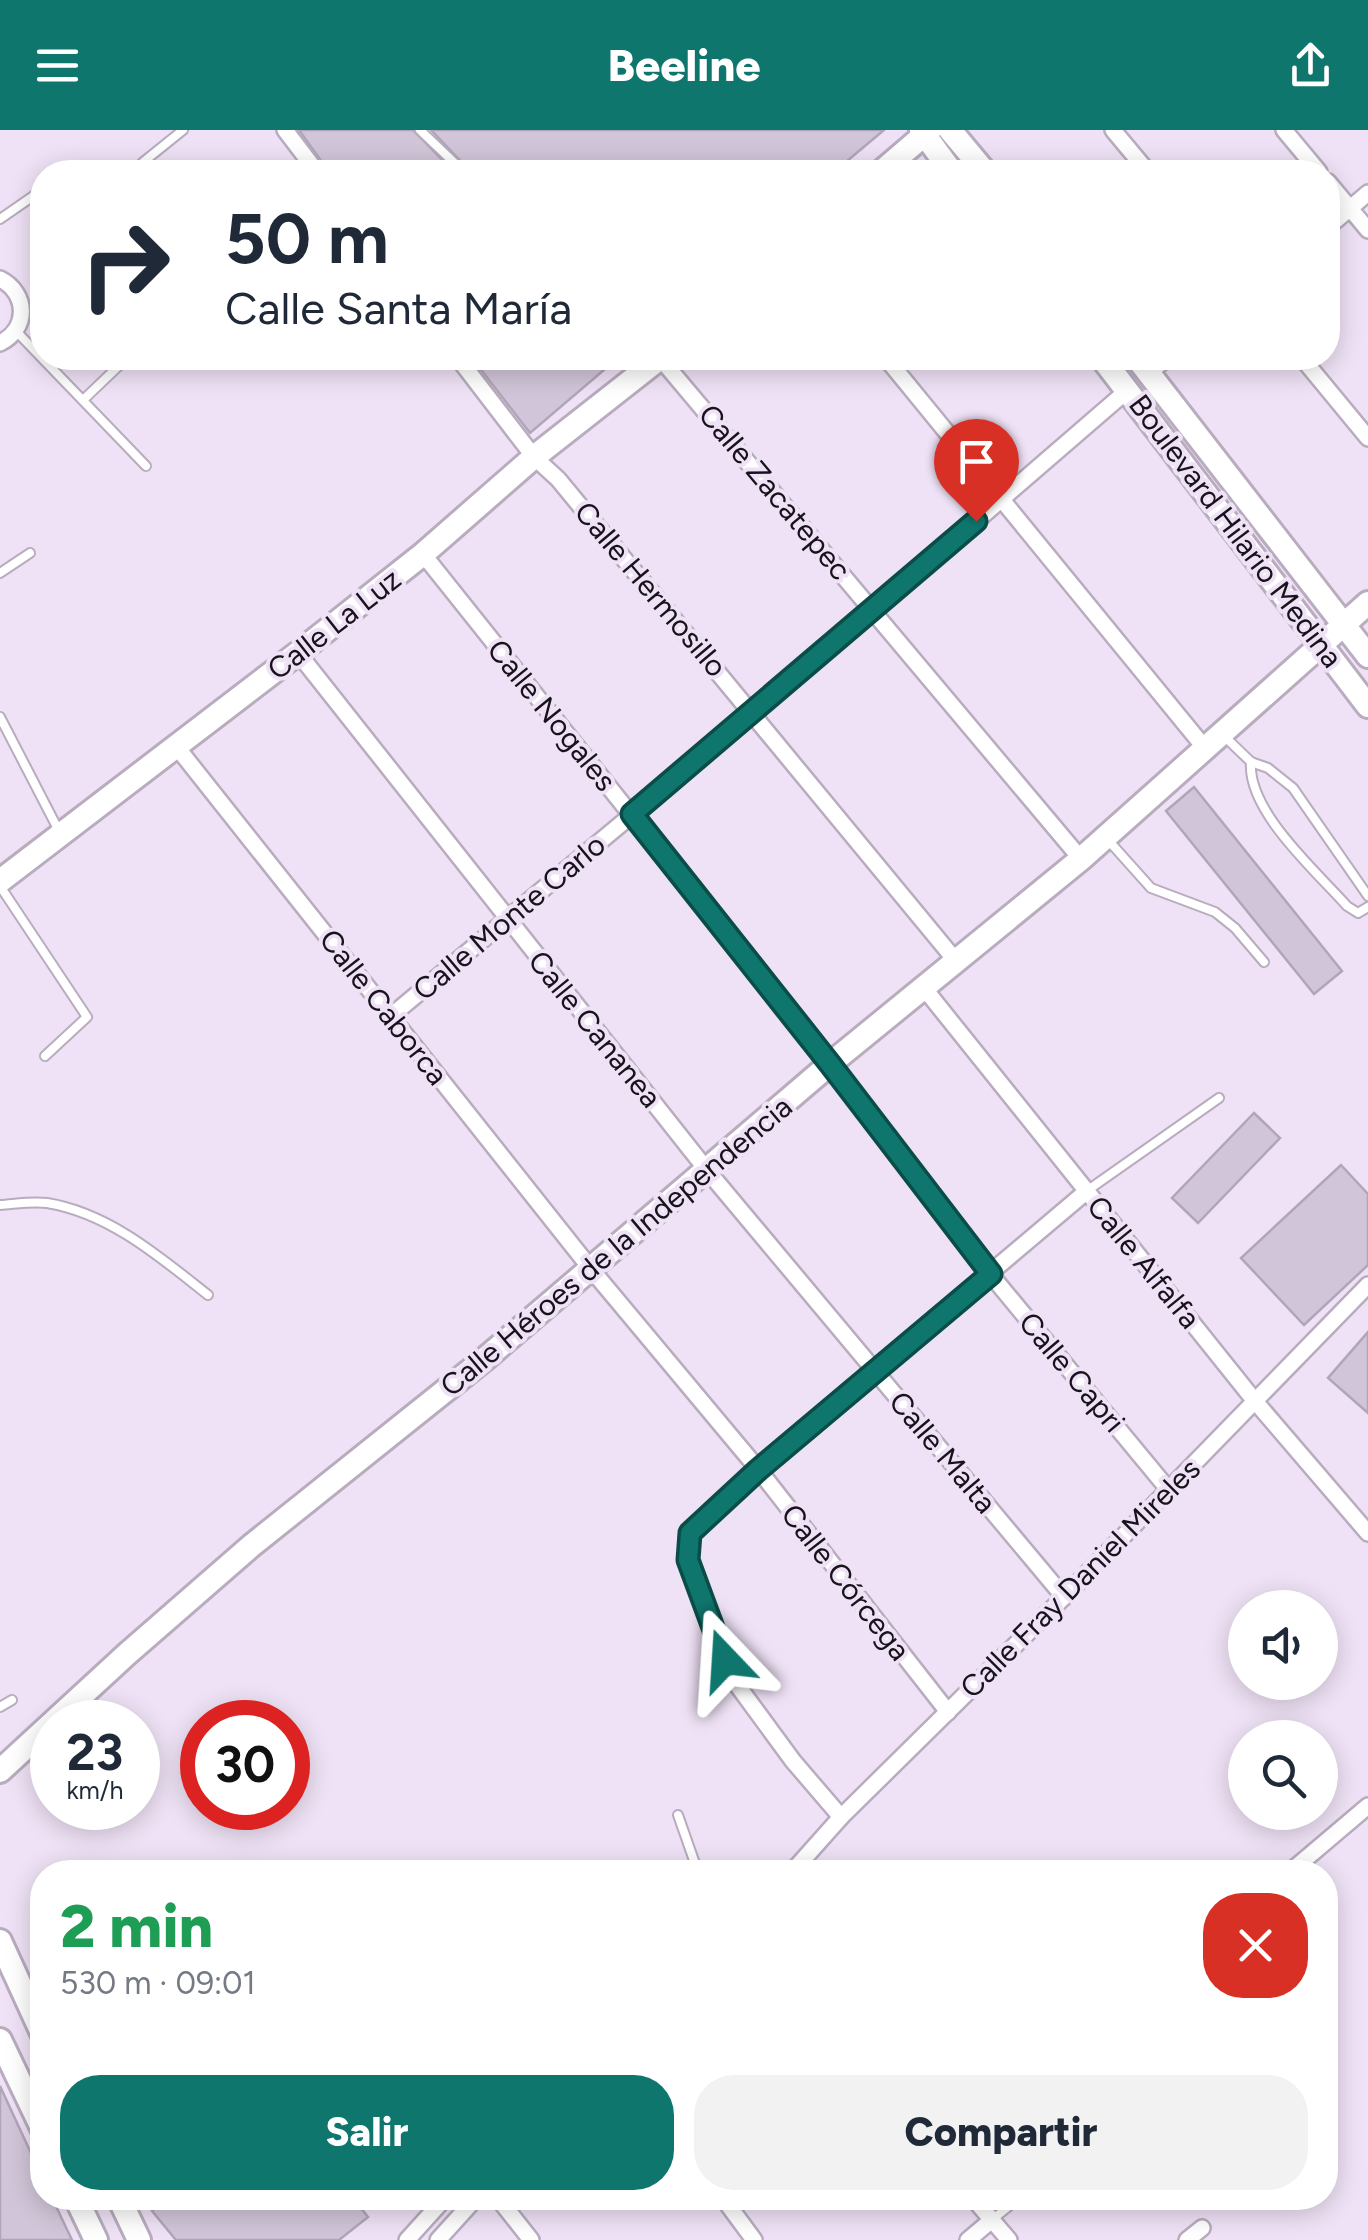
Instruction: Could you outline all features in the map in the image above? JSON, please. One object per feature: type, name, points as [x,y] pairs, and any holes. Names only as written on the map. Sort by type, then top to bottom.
[{"type":"street","points":[[284,130],[308,160]]},
{"type":"street","points":[[950,130],[975,160]]},
{"type":"street","points":[[1113,130],[1138,160]]},
{"type":"street","points":[[1284,130],[1309,160]]},
{"type":"street","points":[[894,160],[925,132],[944,160]]},
{"type":"street","points":[[1340,218],[1368,193]]},
{"type":"street","points":[[1340,197],[1368,230]]},
{"type":"street","points":[[0,280],[14,289],[20,299],[21,321],[16,331],[0,343]]},
{"type":"street","name":"Calle Hermosillo","points":[[467,370],[534,457],[558,478],[754,712],[956,961]]},
{"type":"street","name":"Calle La Luz","points":[[0,884],[423,554],[534,457],[645,370]]},
{"type":"street","name":"Calle Zacatepec","points":[[670,370],[1081,858]]},
{"type":"street","points":[[896,370],[1002,499],[1212,740]]},
{"type":"street","name":"Boulevard Hilario Medina","points":[[1112,370],[1368,706]]},
{"type":"street","name":"Boulevard Hilario Medina","points":[[1158,370],[1368,656]]},
{"type":"street","points":[[1312,370],[1368,438]]},
{"type":"street","name":"Calle Monte Carlo","points":[[391,1016],[754,712],[1129,389]]},
{"type":"street","name":"Calle Nogales","points":[[423,554],[830,1064]]},
{"type":"street","name":"Calle Héroes de la Independencia","points":[[0,1770],[252,1546],[361,1462],[830,1064],[1081,858],[1368,603]]},
{"type":"street","name":"Calle Cananea","points":[[298,653],[706,1169]]},
{"type":"street","name":"Calle Caborca","points":[[176,746],[590,1268]]},
{"type":"street","name":"Calle Alfalfa","points":[[924,988],[1254,1400],[1368,1532]]},
{"type":"street","name":"Calle Capri","points":[[830,1064],[991,1274],[1168,1489]]},
{"type":"street","name":"Calle Malta","points":[[706,1169],[1064,1597]]},
{"type":"street","points":[[842,1817],[754,1711],[725,1660],[688,1560],[690,1533],[758,1470],[1087,1191]]},
{"type":"street","name":"Calle Córcega","points":[[590,1268],[758,1470],[948,1712]]},
{"type":"street","name":"Calle Fray Daniel Mireles","points":[[803,1860],[1368,1285]]},
{"type":"street","points":[[1304,1860],[1368,1806]]},
{"type":"street","points":[[0,1942],[30,2007]]},
{"type":"street","points":[[0,2040],[30,2103]]},
{"type":"street","points":[[82,2210],[96,2240]]},
{"type":"street","points":[[128,2210],[139,2240]]},
{"type":"street","points":[[408,2240],[434,2210]]},
{"type":"street","points":[[438,2240],[465,2210]]},
{"type":"street","points":[[508,2210],[532,2240]]},
{"type":"street","points":[[732,2210],[754,2240]]},
{"type":"street","points":[[984,2210],[1010,2240]]},
{"type":"street","points":[[968,2240],[993,2219]]},
{"type":"street","points":[[1187,2240],[1202,2228]]},
{"type":"lane","points":[[146,160],[183,130]]},
{"type":"lane","points":[[420,130],[451,160]]},
{"type":"lane","points":[[0,219],[30,198]]},
{"type":"lane","points":[[16,331],[30,345]]},
{"type":"lane","points":[[54,370],[146,466]]},
{"type":"lane","points":[[83,400],[114,370]]},
{"type":"lane","points":[[0,573],[30,553]]},
{"type":"lane","points":[[0,717],[61,835]]},
{"type":"lane","points":[[1212,740],[1268,768],[1292,788],[1368,896]]},
{"type":"lane","points":[[1251,762],[1252,781],[1264,810],[1347,906],[1358,914],[1368,907]]},
{"type":"lane","points":[[1105,837],[1151,888],[1215,912],[1235,928],[1264,962]]},
{"type":"lane","points":[[0,884],[87,1017],[45,1056]]},
{"type":"lane","points":[[1087,1191],[1220,1098]]},
{"type":"lane","points":[[0,1206],[44,1202],[83,1213],[136,1241],[208,1295]]},
{"type":"lane","points":[[0,1707],[12,1700]]},
{"type":"lane","points":[[678,1815],[694,1860]]},
{"type":"lane","points":[[993,2219],[1004,2210]]},
{"type":"building","points":[[299,130],[413,130],[442,160],[320,160]]},
{"type":"building","points":[[431,130],[884,130],[848,160],[460,160]]},
{"type":"building","points":[[481,370],[604,370],[530,433]]},
{"type":"building","points":[[1194,787],[1342,971],[1314,994],[1166,811]]},
{"type":"building","points":[[1254,1113],[1280,1138],[1198,1223],[1172,1198]]},
{"type":"building","points":[[1341,1165],[1368,1194],[1368,1265],[1304,1325],[1241,1258]]},
{"type":"building","points":[[1368,1332],[1368,1413],[1328,1378]]},
{"type":"building","points":[[0,2086],[30,2151],[30,2210],[58,2210],[72,2240],[0,2240]]},
{"type":"building","points":[[362,2210],[368,2217],[339,2240],[176,2240],[152,2211]]},
{"type":"route","points":[[725,1660],[688,1560],[690,1533],[758,1470],[991,1274],[632,814],[976,521]]}]
